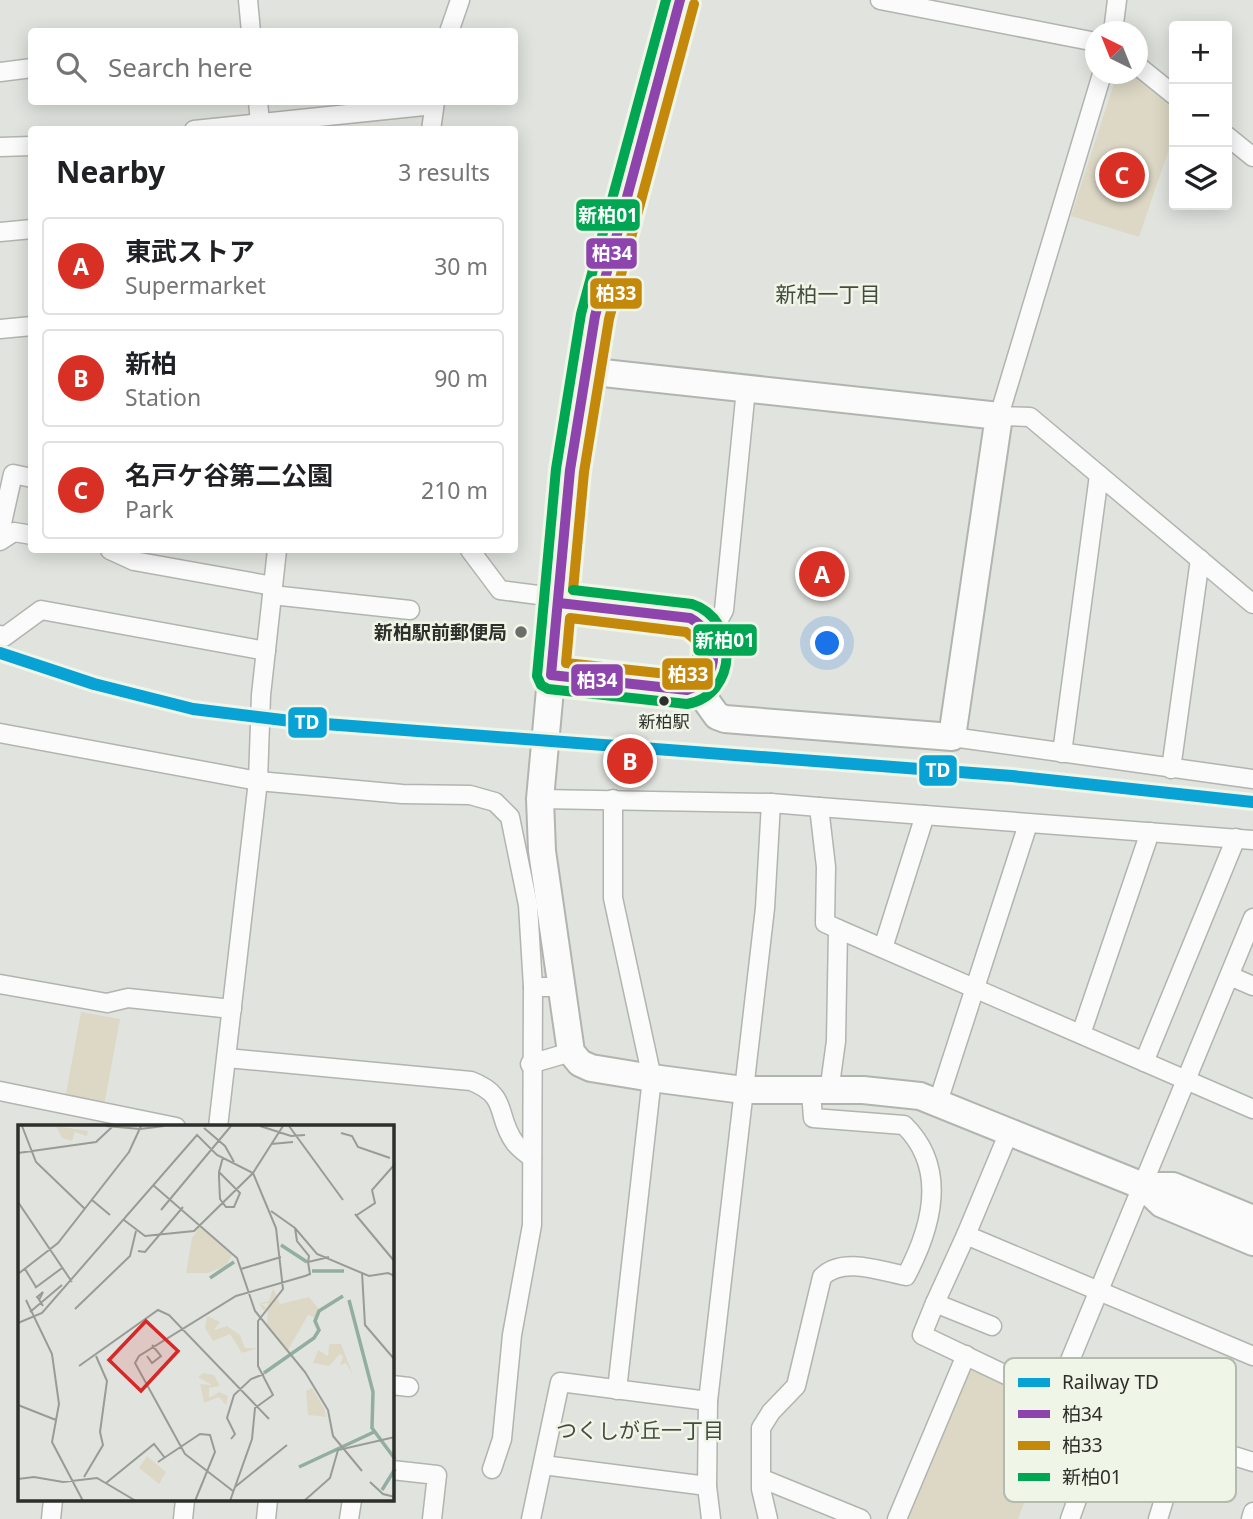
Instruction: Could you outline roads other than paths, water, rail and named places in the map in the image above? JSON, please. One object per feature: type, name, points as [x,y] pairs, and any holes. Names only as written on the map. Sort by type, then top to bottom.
[{"type":"street","points":[[248,0],[251,28]]},
{"type":"street","points":[[450,28],[460,0]]},
{"type":"street","points":[[680,0],[609,262],[585,371],[570,470],[540,799],[542,851],[571,1052],[580,1063],[591,1068],[652,1078],[743,1090],[889,1092],[937,1102],[1143,1186],[1162,1204],[1253,1242]]},
{"type":"street","points":[[880,0],[1085,40]]},
{"type":"street","points":[[1114,21],[1117,0]]},
{"type":"street","points":[[0,72],[28,68]]},
{"type":"street","points":[[1148,74],[1169,91]]},
{"type":"street","points":[[952,737],[999,416],[1099,84]]},
{"type":"street","points":[[258,105],[260,122]]},
{"type":"street","points":[[227,126],[260,122],[306,124],[423,105]]},
{"type":"street","points":[[432,126],[435,105]]},
{"type":"street","points":[[1232,140],[1253,157]]},
{"type":"street","points":[[0,147],[28,146]]},
{"type":"street","points":[[0,232],[28,229]]},
{"type":"street","points":[[0,329],[28,326]]},
{"type":"street","points":[[585,371],[999,416],[1030,417],[1253,604]]},
{"type":"street","points":[[708,630],[717,623],[723,610],[746,389]]},
{"type":"street","points":[[0,532],[13,474],[28,477]]},
{"type":"street","points":[[1062,753],[1099,475]]},
{"type":"street","points":[[0,541],[14,532],[28,534]]},
{"type":"street","points":[[117,553],[134,561],[272,590],[410,610]]},
{"type":"street","points":[[218,1125],[258,781],[266,650],[277,553]]},
{"type":"street","points":[[472,553],[500,590],[546,596],[559,603],[690,618],[708,630],[713,642],[709,674],[697,688],[687,690],[551,675]]},
{"type":"street","points":[[1171,769],[1200,559]]},
{"type":"street","points":[[0,635],[4,637],[41,610],[266,650]]},
{"type":"street","points":[[697,688],[716,716],[725,719],[952,737],[1253,779]]},
{"type":"street","points":[[0,733],[258,781],[402,794],[470,795],[495,802],[510,817],[528,905],[533,986],[530,1064],[532,1225],[512,1335],[502,1439],[492,1469]]},
{"type":"street","points":[[540,799],[771,803],[1245,839],[1144,1062]]},
{"type":"street","points":[[613,799],[613,898],[652,1078],[617,1390]]},
{"type":"street","points":[[711,1519],[707,1486],[708,1401],[765,908],[771,803]]},
{"type":"street","points":[[819,807],[827,867],[825,923],[1253,1109]]},
{"type":"street","points":[[883,948],[925,815]]},
{"type":"street","points":[[937,1102],[1028,824]]},
{"type":"street","points":[[1081,1034],[1150,832]]},
{"type":"street","points":[[1071,1358],[1230,976],[1249,939],[1253,918]]},
{"type":"street","points":[[768,1519],[761,1489],[761,1428],[771,1412],[796,1386],[822,1277],[830,1269],[857,1266],[906,1276],[925,1238],[930,1213],[931,1192],[926,1151],[904,1125],[813,1118],[836,1041],[838,929]]},
{"type":"street","points":[[1230,976],[1253,986]]},
{"type":"street","points":[[0,984],[107,1003],[128,998],[232,1009]]},
{"type":"street","points":[[533,986],[561,987]]},
{"type":"street","points":[[530,1064],[571,1052]]},
{"type":"street","points":[[227,1058],[471,1081],[497,1096],[514,1142],[532,1158]]},
{"type":"street","points":[[0,1091],[166,1125]]},
{"type":"street","points":[[1004,1374],[922,1335],[1009,1132]]},
{"type":"street","points":[[1143,1186],[1173,1186],[1253,1219]]},
{"type":"street","points":[[966,1235],[1253,1356]]},
{"type":"street","points":[[935,1303],[992,1326]]},
{"type":"street","points":[[897,1519],[965,1355]]},
{"type":"street","points":[[531,1519],[560,1382],[708,1401]]},
{"type":"street","points":[[1236,1456],[1253,1462]]},
{"type":"street","points":[[543,1465],[707,1486]]},
{"type":"street","points":[[394,1470],[437,1475],[432,1519]]},
{"type":"street","points":[[763,1479],[861,1519]]},
{"type":"street","points":[[1070,1519],[1076,1502]]},
{"type":"street","points":[[1158,1519],[1163,1502]]},
{"type":"street","points":[[1251,1519],[1253,1512]]},
{"type":"rail line","name":"TD","points":[[0,653],[94,684],[193,709],[299,722],[1012,776],[1253,802]]},
{"type":"place","name":"名戸ケ谷第二公園","points":[[1122,175]]},
{"type":"place","name":"東武ストア","points":[[822,574]]},
{"type":"place","name":"新柏駅前郵便局","points":[[521,632]]},
{"type":"place","name":"新柏駅","points":[[664,701]]},
{"type":"place","name":"新柏","points":[[630,761]]},
{"type":"district","name":"新柏一丁目","points":[[828,295]]},
{"type":"district","name":"つくしが丘一丁目","points":[[640,1431]]}]
